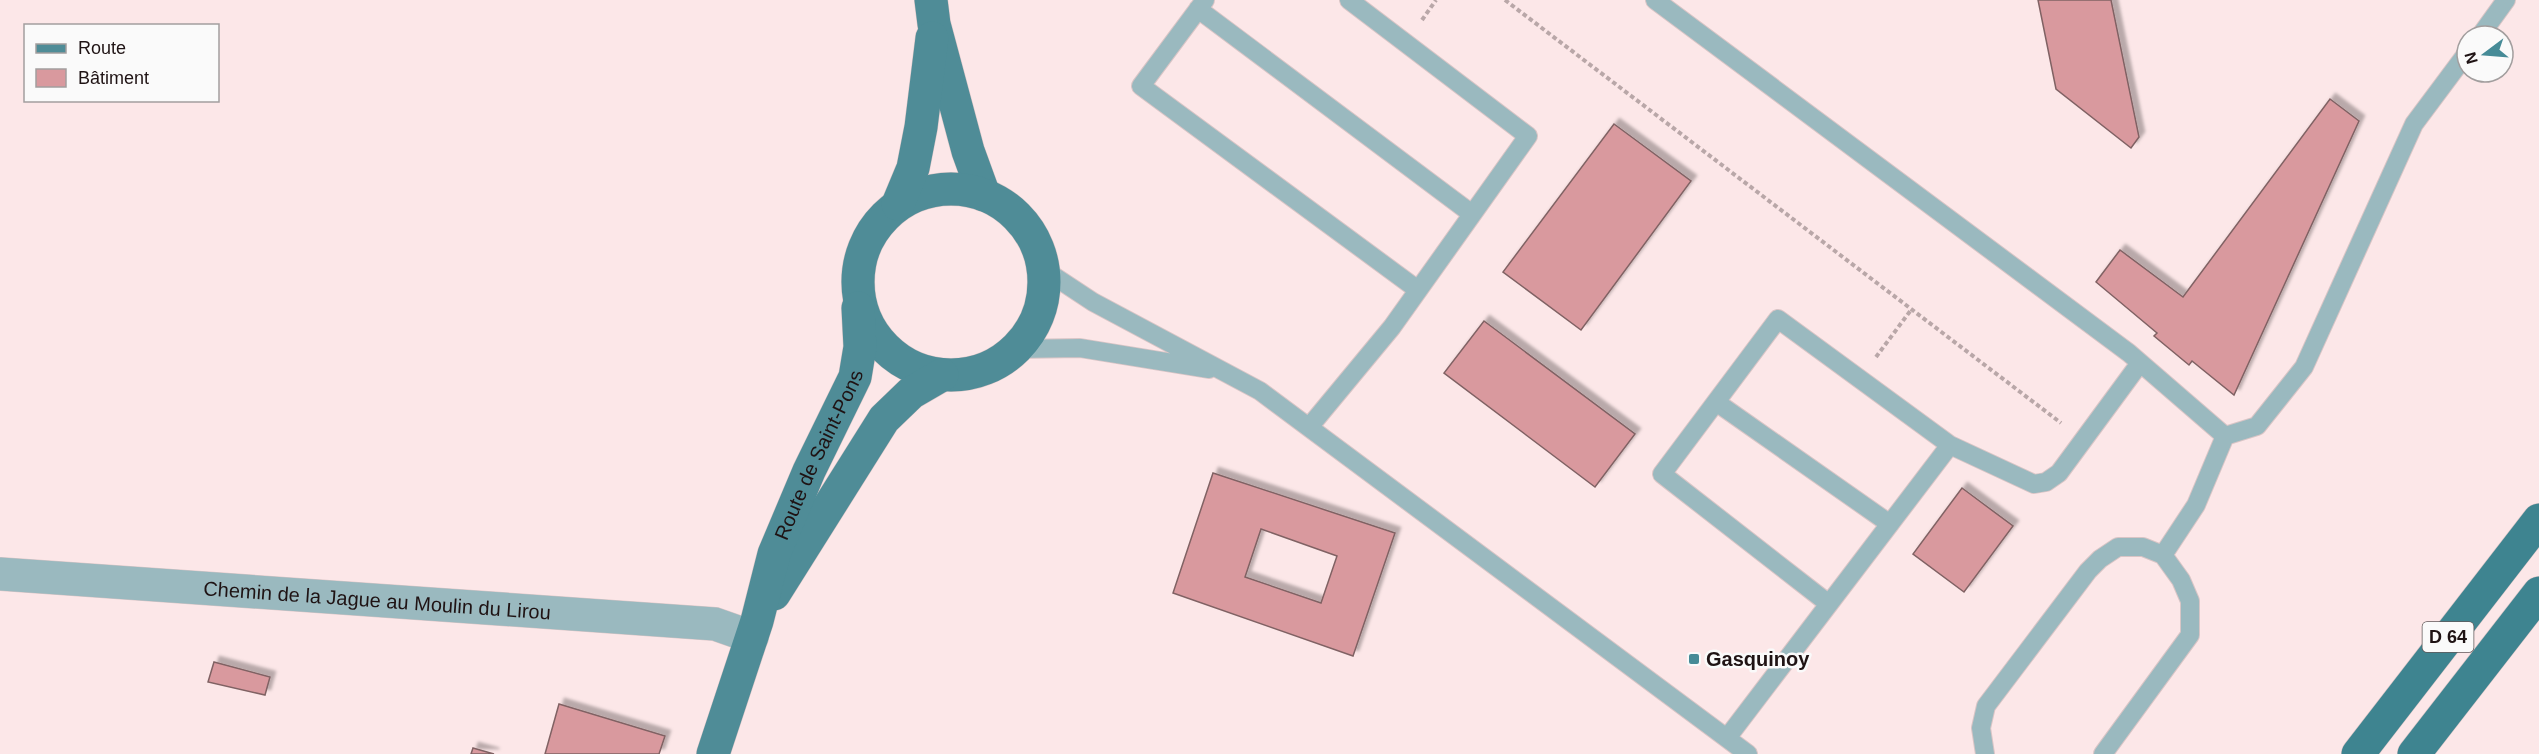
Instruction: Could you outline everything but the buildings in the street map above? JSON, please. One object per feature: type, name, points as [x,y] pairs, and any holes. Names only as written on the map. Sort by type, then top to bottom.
[{"type":"highway","name":"D 64","points":[[2358,754],[2539,520]]},
{"type":"highway","name":"D 64","points":[[2414,754],[2539,593]]},
{"type":"main road","points":[[932,12],[968,152],[984,195]]},
{"type":"main road","points":[[898,204],[913,168],[921,127],[932,12]]},
{"type":"main road","points":[[940,189],[962,189],[984,195],[1012,212],[1023,224],[1040,253],[1043,291],[1039,313],[1029,332],[1016,349],[1000,362],[962,375],[942,375],[920,371],[900,361],[883,346],[869,328],[861,307],[857,285],[859,262],[867,239],[881,219],[898,204],[918,194],[940,189]]},
{"type":"main road","name":"Route de Saint-Pons","points":[[713,754],[755,629],[774,554],[809,471],[855,377],[860,347],[857,285]]},
{"type":"main road","name":"Route de Saint-Pons","points":[[755,629],[884,419],[911,393],[942,375]]},
{"type":"street","name":"Chemin de la Jague au Moulin du Lirou","points":[[0,574],[715,624],[755,629]]},
{"type":"lane","points":[[1310,426],[1392,327],[1528,136],[1349,0]]},
{"type":"lane","points":[[1655,0],[2140,363],[2225,436]]},
{"type":"lane","points":[[2489,24],[2506,0]]},
{"type":"lane","points":[[1418,290],[1141,86],[1201,5],[1472,214]]},
{"type":"lane","points":[[2163,555],[2196,505],[2225,436],[2257,426],[2304,367],[2414,124],[2455,69]]},
{"type":"lane","points":[[1043,269],[1093,303],[1260,391],[1748,754]]},
{"type":"lane","points":[[1829,604],[1662,474],[1778,319],[1950,445],[2034,484],[2046,482],[2059,473],[2140,363]]},
{"type":"lane","points":[[1016,349],[1080,348],[1222,371]]},
{"type":"lane","points":[[1716,402],[1890,524]]},
{"type":"lane","points":[[1727,738],[1950,445]]},
{"type":"lane","points":[[1985,754],[1981,728],[1986,706],[2088,571],[2100,559],[2118,547],[2143,547],[2163,555],[2181,580],[2190,601],[2190,635],[2103,754]]},
{"type":"path","points":[[1506,0],[2084,440]]},
{"type":"path","points":[[1862,380],[1878,352],[1911,310]]},
{"type":"place","name":"Gasquinoy","points":[[1694,659]]}]
